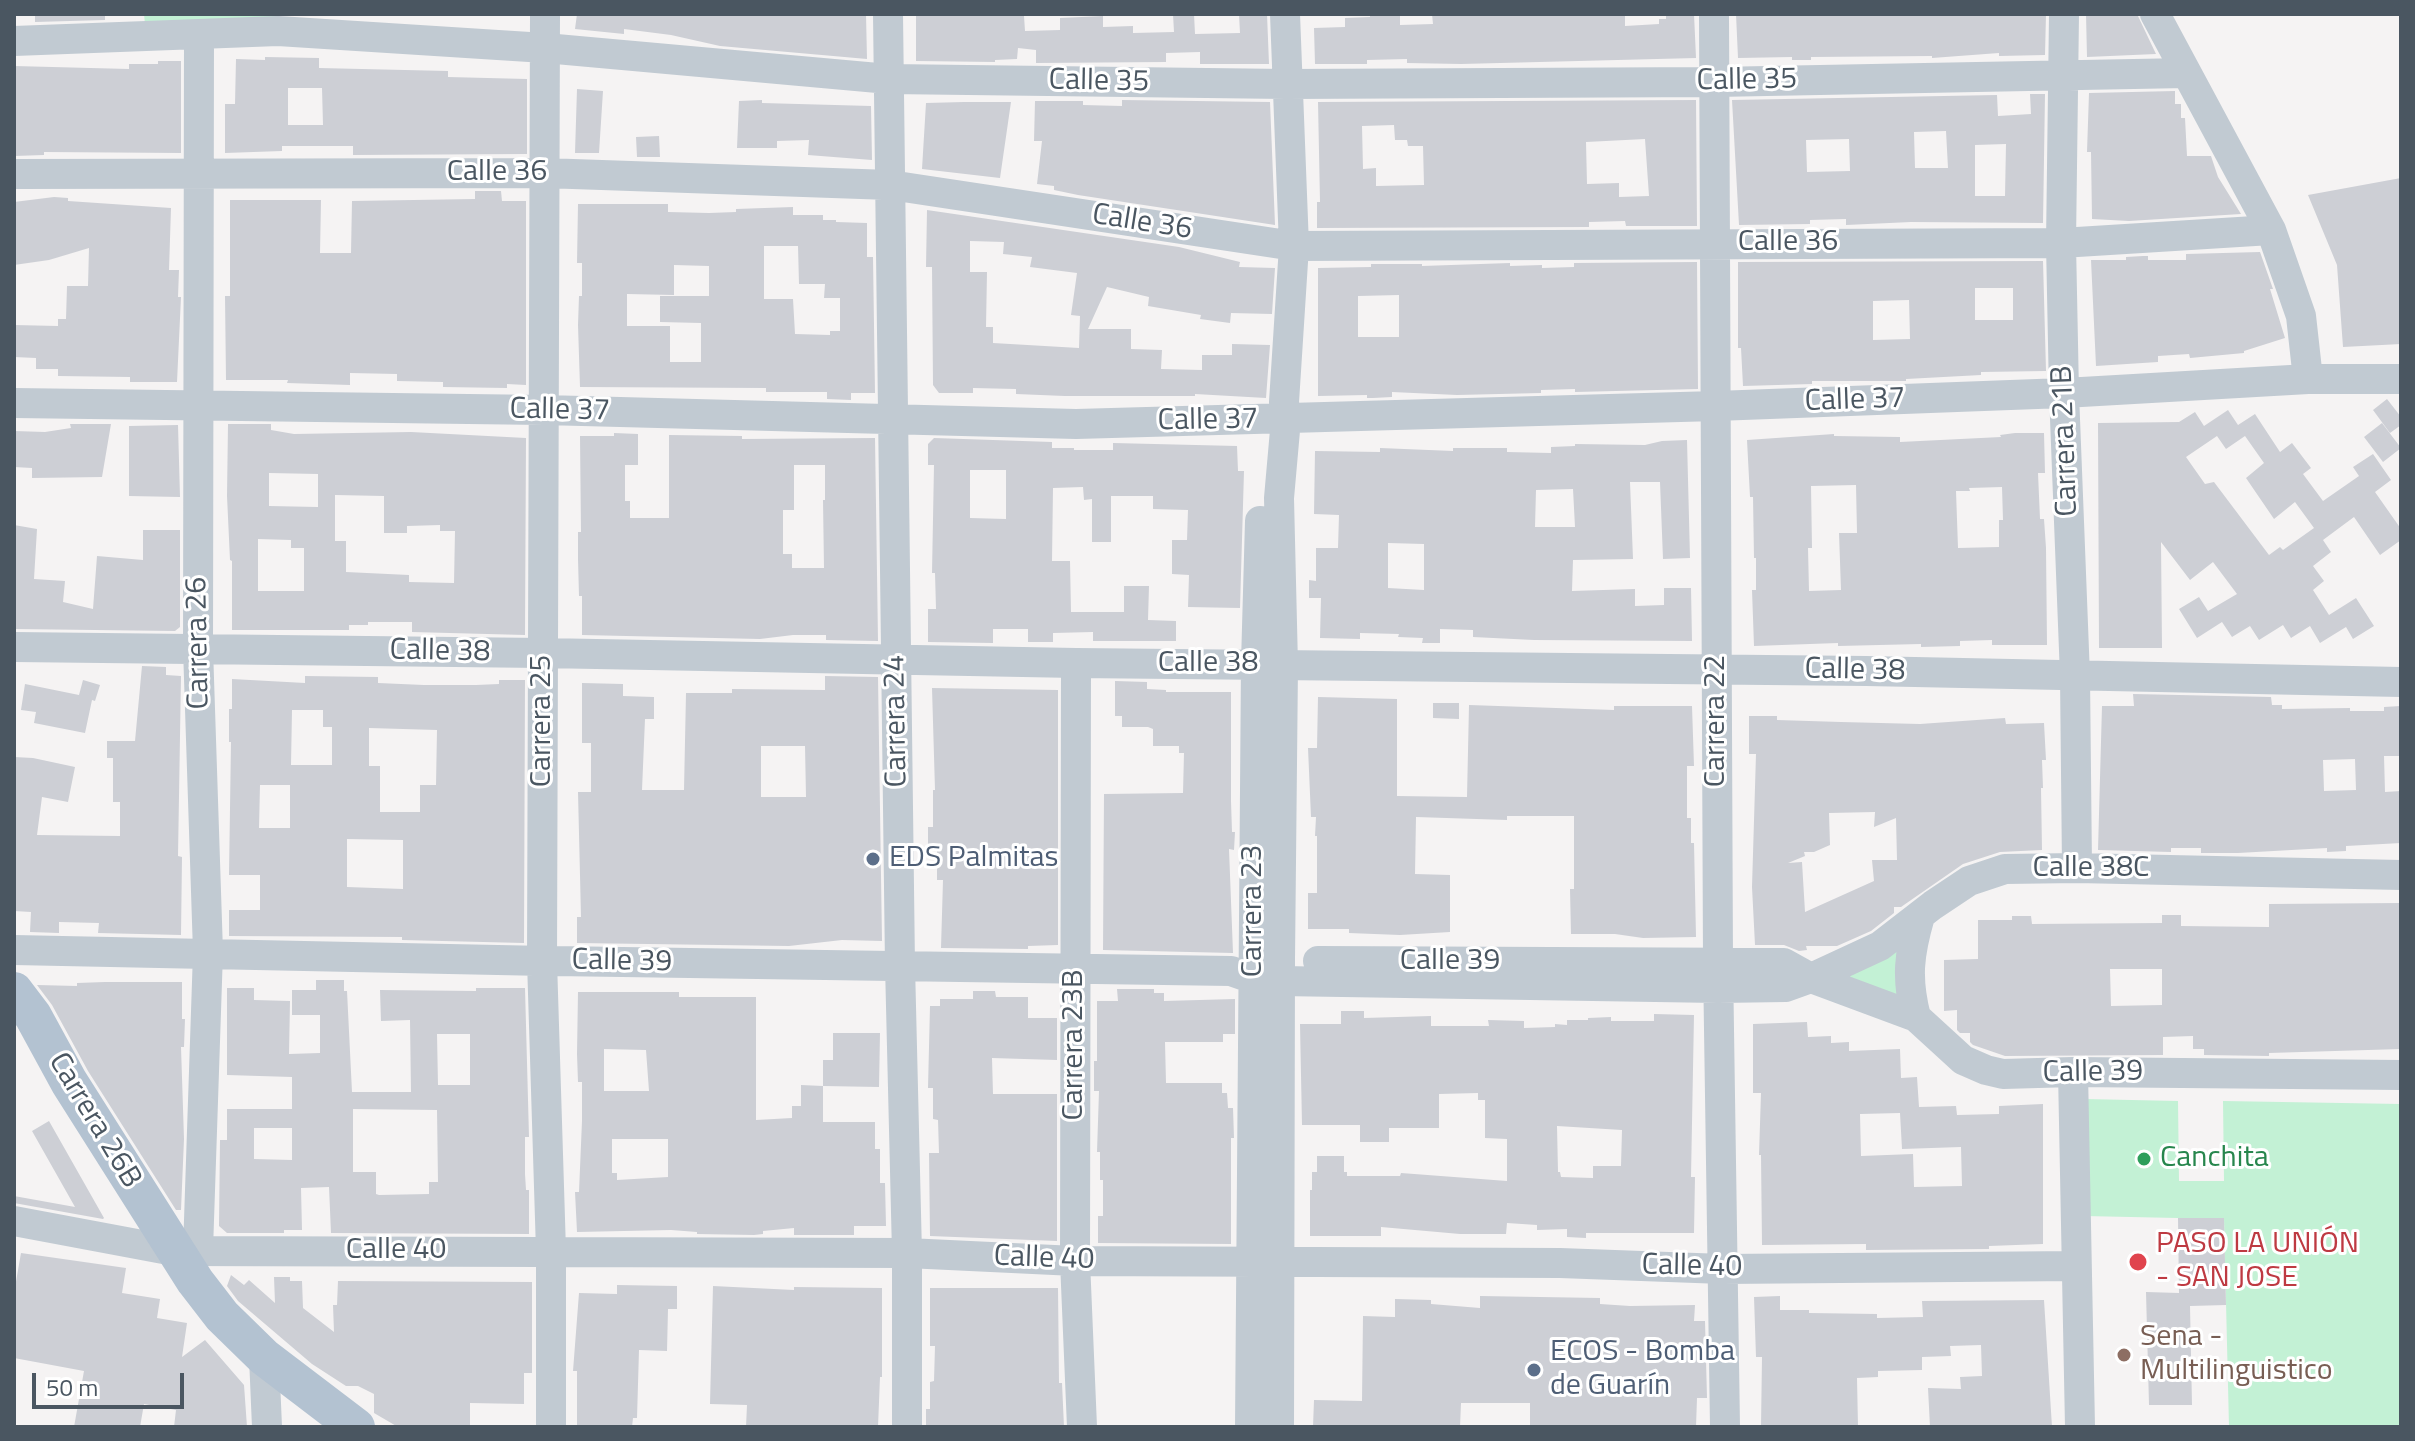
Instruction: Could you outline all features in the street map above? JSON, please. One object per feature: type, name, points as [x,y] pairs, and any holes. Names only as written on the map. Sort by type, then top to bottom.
[{"type":"main road","name":"Carrera 26B","points":[[14,991],[33,1016],[69,1082],[186,1251],[222,1316],[264,1357],[356,1427]]},
{"type":"street","name":"Carrera 25","points":[[545,14],[542,961],[551,1251],[551,1427]]},
{"type":"street","name":"Carrera 24","points":[[888,14],[907,1427]]},
{"type":"street","name":"Carrera 23","points":[[1279,1427],[1266,1261],[1260,970],[1280,413],[1294,246],[1285,14]]},
{"type":"street","name":"Carrera 22","points":[[1714,14],[1718,975],[1725,1427]]},
{"type":"street","name":"Carrera 21B","points":[[2064,14],[2061,243],[2075,676],[2077,868]]},
{"type":"street","points":[[2155,14],[2271,230],[2301,316],[2308,379]]},
{"type":"street","name":"Calle 35","points":[[14,41],[199,35],[278,23],[889,79],[1286,84],[1715,82],[2186,73]]},
{"type":"street","name":"Carrera 26","points":[[186,1251],[208,952],[198,648],[199,35]]},
{"type":"street","name":"Calle 36","points":[[14,174],[544,173],[890,185],[1294,246],[2061,243],[2271,230]]},
{"type":"street","name":"Calle 37","points":[[14,403],[544,410],[1076,424],[1280,413],[1716,406],[2064,393],[2308,379],[2401,379]]},
{"type":"street","name":"Calle 38","points":[[14,647],[2401,682]]},
{"type":"street","name":"Carrera 23B","points":[[1076,663],[1075,1261],[1082,1427]]},
{"type":"street","name":"Calle 38C","points":[[1811,978],[1880,946],[1952,891],[2005,869],[2401,875]]},
{"type":"street","points":[[1916,1017],[1908,972],[1920,916]]},
{"type":"street","name":"Calle 39","points":[[14,950],[542,961],[1718,975],[1784,963],[1811,978],[1916,1017],[1963,1060],[2003,1074],[2401,1075]]},
{"type":"street","points":[[2073,1072],[2080,1427]]},
{"type":"street","name":"Calle 40","points":[[14,1221],[186,1251],[907,1253],[1075,1261],[1560,1263],[1723,1269],[2076,1266]]},
{"type":"street","name":"Carrera 23","points":[[1250,1427],[1266,1261]]},
{"type":"street","points":[[264,1357],[267,1427]]},
{"type":"green space","points":[[144,14],[277,14],[278,31],[146,35]]},
{"type":"green space","points":[[1906,945],[1903,1000],[1831,978]]},
{"type":"green space","points":[[2085,1099],[2178,1101],[2179,1181],[2224,1181],[2223,1101],[2401,1104],[2401,1427],[2229,1427],[2224,1219],[2084,1216]]},
{"type":"building","points":[[35,14],[105,14],[105,20],[35,22]]},
{"type":"building","points":[[577,14],[866,14],[867,59],[720,46],[624,29],[624,34],[575,29]]},
{"type":"building","points":[[916,14],[1024,16],[1025,31],[1060,30],[1060,18],[1103,16],[1103,27],[1133,26],[1133,33],[1174,32],[1173,14],[1194,14],[1195,34],[1240,33],[1239,14],[1267,14],[1269,64],[1200,64],[1200,52],[1166,53],[1166,62],[1036,63],[1036,50],[1018,48],[1017,59],[995,62],[916,61]]},
{"type":"building","points":[[1370,14],[1400,14],[1400,25],[1433,24],[1432,14],[1625,15],[1625,26],[1659,24],[1659,19],[1666,19],[1666,14],[1694,14],[1696,58],[1461,64],[1407,63],[1407,59],[1367,60],[1367,64],[1315,64],[1314,28],[1345,27],[1345,18],[1370,17]]},
{"type":"building","points":[[1736,14],[2046,14],[2045,55],[1811,57],[1811,60],[1792,60],[1792,57],[1738,58]]},
{"type":"building","points":[[2086,14],[2137,14],[2156,54],[2087,57]]},
{"type":"building","points":[[265,57],[319,58],[319,68],[448,71],[448,77],[527,79],[527,154],[353,155],[353,146],[282,146],[282,151],[225,153],[225,104],[235,104],[236,59],[265,60]],"holes":[[[288,88],[322,88],[323,125],[288,125]]]},
{"type":"building","points":[[158,61],[181,61],[181,153],[44,152],[44,155],[14,156],[14,66],[129,69],[129,64],[158,64]]},
{"type":"building","points":[[577,89],[603,91],[599,153],[575,153]]},
{"type":"building","points":[[2175,91],[2175,104],[2181,104],[2181,118],[2185,118],[2187,156],[2211,156],[2218,177],[2241,214],[2129,221],[2092,219],[2091,152],[2087,152],[2089,93]]},
{"type":"building","points":[[2030,94],[2045,94],[2043,223],[1846,225],[1846,219],[1810,220],[1810,224],[1739,225],[1732,100],[1997,95],[1998,116],[2031,114]],"holes":[[[1946,131],[1948,168],[1915,168],[1914,132]],[[1849,139],[1850,171],[1807,172],[1806,140]],[[2006,144],[2005,196],[1975,196],[1975,145]]]},
{"type":"building","points":[[762,100],[762,103],[871,106],[872,160],[808,155],[809,140],[777,141],[777,148],[737,148],[739,101]]},
{"type":"building","points":[[1122,100],[1270,102],[1275,225],[1078,195],[1054,190],[1054,186],[1037,184],[1042,141],[1034,141],[1035,101],[1083,101],[1083,105],[1122,106]]},
{"type":"building","points":[[1696,100],[1697,226],[1626,226],[1625,221],[1589,222],[1589,227],[1317,228],[1317,202],[1320,202],[1318,102]],"holes":[[[1394,125],[1395,140],[1407,140],[1408,146],[1423,146],[1424,185],[1376,186],[1376,168],[1363,169],[1362,126]],[[1645,139],[1649,196],[1619,197],[1619,183],[1587,184],[1586,142]]]},
{"type":"building","points":[[1011,102],[1000,178],[922,169],[926,103]]},
{"type":"building","points":[[659,136],[660,157],[637,157],[636,137]]},
{"type":"building","points":[[2401,178],[2401,344],[2343,347],[2337,265],[2308,195]]},
{"type":"building","points":[[475,191],[501,191],[502,201],[526,201],[526,385],[507,384],[507,388],[443,387],[443,382],[397,381],[397,374],[350,373],[350,385],[287,383],[288,380],[226,380],[225,296],[230,296],[230,200],[321,200],[320,253],[351,253],[352,201],[475,199]]},
{"type":"building","points":[[68,198],[68,201],[171,208],[169,270],[179,270],[178,297],[181,297],[177,382],[130,382],[130,377],[58,376],[58,369],[36,369],[36,358],[14,357],[14,325],[58,326],[58,319],[66,319],[67,286],[88,286],[89,248],[49,260],[14,265],[14,202]]},
{"type":"building","points":[[578,204],[668,204],[668,212],[709,213],[793,207],[793,215],[823,215],[823,220],[867,223],[867,257],[873,257],[875,393],[851,393],[851,400],[827,399],[827,392],[766,392],[766,388],[580,387],[578,325],[582,263],[577,263]],"holes":[[[764,246],[798,246],[799,284],[825,284],[824,298],[840,298],[840,331],[830,331],[830,335],[795,334],[793,299],[764,299]],[[674,265],[709,266],[709,296],[660,296],[660,322],[701,323],[701,362],[670,362],[670,326],[627,326],[627,294],[674,295]]]},
{"type":"building","points":[[927,210],[1179,247],[1240,262],[1239,267],[1275,268],[1272,314],[1231,313],[1230,323],[1200,319],[1201,315],[1148,306],[1149,297],[1107,287],[1088,329],[1131,329],[1131,349],[1162,350],[1161,369],[1202,370],[1202,355],[1232,355],[1232,344],[1270,345],[1266,398],[1195,394],[1065,396],[1016,394],[1016,389],[973,388],[973,393],[939,393],[933,385],[932,267],[926,267]],"holes":[[[970,241],[1004,242],[1003,254],[1032,257],[1030,267],[1077,273],[1071,315],[1080,316],[1079,348],[993,343],[993,327],[986,327],[987,272],[970,272]]]},
{"type":"building","points":[[2260,252],[2285,338],[2244,353],[2190,358],[2189,354],[2158,356],[2158,362],[2096,366],[2091,260],[2126,260],[2126,257],[2148,256],[2148,260],[2186,260],[2186,254]]},
{"type":"building","points":[[2043,261],[2046,371],[1981,372],[1981,375],[1906,381],[1812,381],[1812,384],[1743,386],[1741,348],[1738,348],[1738,262]],"holes":[[[1975,288],[2013,288],[2013,320],[1975,320]],[[1909,300],[1910,339],[1873,340],[1873,301]]]},
{"type":"building","points":[[1697,262],[1698,389],[1575,392],[1575,389],[1457,395],[1392,392],[1392,397],[1373,398],[1367,398],[1367,395],[1318,396],[1318,268],[1371,267],[1371,264],[1510,263],[1510,266],[1542,265],[1542,268],[1574,267],[1574,263]],"holes":[[[1399,295],[1399,337],[1358,337],[1358,296]]]},
{"type":"building","points":[[2387,399],[2401,417],[2401,425],[2390,433],[2373,410]]},
{"type":"building","points":[[2228,410],[2238,425],[2255,414],[2280,452],[2292,443],[2311,468],[2303,474],[2323,501],[2359,476],[2353,467],[2373,454],[2391,480],[2375,492],[2401,529],[2401,540],[2380,555],[2354,517],[2323,540],[2331,552],[2313,566],[2324,581],[2313,590],[2329,615],[2356,598],[2374,626],[2353,639],[2346,627],[2320,643],[2310,626],[2291,638],[2283,625],[2259,640],[2250,626],[2232,637],[2222,622],[2197,638],[2179,609],[2199,597],[2208,611],[2237,594],[2213,562],[2190,580],[2161,542],[2162,648],[2099,648],[2098,423],[2179,422],[2195,412],[2204,426]],"holes":[[[2217,436],[2226,449],[2245,436],[2264,463],[2246,478],[2274,519],[2295,502],[2314,528],[2283,550],[2280,547],[2269,555],[2214,482],[2205,484],[2186,457]]]},
{"type":"building","points":[[2382,423],[2401,448],[2383,462],[2364,437]]},
{"type":"building","points":[[70,424],[111,424],[102,477],[32,478],[32,468],[14,467],[14,431],[45,432],[71,428]]},
{"type":"building","points":[[228,424],[271,424],[271,430],[294,434],[411,432],[526,438],[525,635],[412,632],[412,622],[368,622],[368,625],[349,625],[349,630],[232,630],[232,561],[227,496]],"holes":[[[269,473],[318,474],[318,507],[269,506]],[[335,495],[384,496],[384,533],[407,533],[407,526],[440,525],[440,531],[455,531],[454,583],[409,582],[409,575],[346,572],[346,541],[335,541]],[[258,539],[291,540],[291,548],[304,548],[304,591],[258,591]]]},
{"type":"building","points":[[178,425],[180,497],[129,496],[129,426]]},
{"type":"building","points":[[614,433],[638,434],[638,465],[625,465],[625,501],[630,501],[630,518],[669,518],[669,435],[742,436],[742,439],[875,438],[878,641],[826,640],[826,635],[760,639],[582,635],[578,559],[578,532],[581,532],[580,436],[614,436]],"holes":[[[794,465],[825,465],[824,568],[792,568],[792,554],[783,554],[783,510],[794,510]]]},
{"type":"building","points":[[2044,433],[2045,473],[2038,473],[2040,519],[2044,519],[2046,548],[2047,645],[1992,645],[1992,640],[1960,641],[1960,646],[1921,647],[1921,644],[1838,646],[1838,643],[1754,646],[1752,590],[1756,590],[1756,558],[1747,440],[1834,434],[1900,437],[1900,442]],"holes":[[[1856,485],[1857,533],[1839,533],[1841,590],[1809,591],[1811,486]],[[2002,487],[2003,520],[1999,520],[1999,547],[1958,548],[1956,491]]]},
{"type":"building","points":[[934,438],[1052,442],[1052,448],[1074,450],[1113,450],[1113,443],[1237,446],[1238,471],[1244,471],[1240,608],[1188,607],[1189,575],[1172,574],[1172,540],[1187,540],[1188,510],[1153,509],[1153,496],[1111,496],[1111,542],[1092,542],[1092,499],[1084,500],[1083,487],[1053,488],[1052,561],[1070,561],[1071,612],[1124,612],[1124,586],[1149,586],[1148,620],[1176,621],[1176,641],[1093,641],[1093,632],[1053,633],[1053,642],[1028,642],[1028,629],[993,629],[993,643],[928,642],[928,609],[936,609],[935,573],[932,573],[934,465],[928,465],[928,444]],"holes":[[[970,470],[1006,470],[1006,519],[970,518]]]},
{"type":"building","points":[[1687,440],[1690,558],[1663,559],[1660,482],[1630,482],[1633,559],[1573,560],[1572,591],[1635,589],[1635,606],[1664,605],[1664,588],[1691,588],[1692,641],[1534,640],[1473,637],[1473,630],[1440,629],[1440,643],[1422,643],[1423,638],[1398,637],[1399,634],[1360,633],[1360,639],[1320,638],[1321,598],[1309,598],[1309,580],[1316,581],[1316,548],[1338,548],[1339,515],[1314,514],[1315,451],[1507,448],[1507,452],[1551,453],[1551,447],[1575,444],[1645,445]],"holes":[[[1573,489],[1575,527],[1535,527],[1536,490]],[[1388,543],[1424,544],[1424,590],[1388,588]]]},
{"type":"building","points":[[14,525],[37,529],[34,579],[65,581],[63,602],[93,609],[97,556],[143,560],[143,530],[180,530],[180,627],[175,631],[14,629]]},
{"type":"building","points":[[142,666],[166,667],[166,675],[181,676],[178,856],[182,857],[181,935],[98,933],[99,923],[59,922],[59,933],[30,932],[31,912],[14,911],[14,757],[75,767],[68,802],[42,797],[37,835],[120,836],[120,802],[113,802],[113,758],[107,758],[107,741],[135,741]]},
{"type":"building","points":[[305,676],[378,677],[378,683],[424,685],[499,684],[499,680],[525,680],[524,943],[402,940],[402,937],[229,936],[229,910],[260,910],[260,875],[229,875],[229,709],[232,709],[232,679],[305,683]],"holes":[[[292,710],[323,710],[323,727],[332,727],[332,765],[291,765]],[[369,728],[437,730],[436,785],[420,785],[420,812],[380,812],[380,766],[369,766]],[[260,785],[290,785],[290,828],[259,828]],[[347,839],[403,840],[403,889],[347,887]]]},
{"type":"building","points":[[825,676],[878,677],[882,941],[842,940],[789,946],[577,943],[577,917],[581,917],[578,792],[591,792],[591,743],[582,743],[582,683],[623,684],[623,696],[654,697],[654,719],[645,719],[642,790],[684,790],[686,693],[732,693],[732,689],[825,690]],"holes":[[[761,746],[805,746],[806,797],[761,797]]]},
{"type":"building","points":[[83,680],[100,685],[95,701],[92,700],[85,733],[34,723],[36,712],[21,710],[25,684],[79,695]]},
{"type":"building","points":[[1115,681],[1147,682],[1147,689],[1166,692],[1231,692],[1231,801],[1232,832],[1235,832],[1234,850],[1229,849],[1233,953],[1103,950],[1104,794],[1183,793],[1184,753],[1179,753],[1179,746],[1153,746],[1153,729],[1122,727],[1122,716],[1115,716]]},
{"type":"building","points":[[932,688],[1058,690],[1058,945],[1028,946],[1028,949],[941,948],[943,880],[937,880],[937,850],[928,850],[928,827],[933,827],[935,790]]},
{"type":"building","points":[[2133,694],[2271,697],[2272,705],[2282,705],[2282,709],[2384,711],[2384,707],[2401,706],[2401,756],[2384,756],[2385,792],[2401,791],[2401,843],[2346,846],[2346,851],[2327,852],[2327,848],[2238,853],[2201,853],[2201,848],[2171,848],[2171,852],[2098,850],[2102,706],[2134,706]],"holes":[[[2355,759],[2356,790],[2324,791],[2323,760]]]},
{"type":"building","points":[[1318,697],[1397,699],[1397,796],[1467,797],[1469,705],[1614,710],[1614,706],[1692,706],[1694,766],[1687,766],[1687,818],[1691,818],[1691,843],[1694,843],[1696,937],[1571,934],[1574,816],[1507,816],[1507,820],[1416,817],[1415,874],[1450,875],[1450,932],[1400,935],[1349,933],[1349,929],[1308,929],[1308,893],[1317,893],[1317,836],[1316,817],[1311,817],[1308,748],[1317,748]]},
{"type":"building","points":[[1433,703],[1459,703],[1459,719],[1433,718]]},
{"type":"building","points":[[1749,716],[1777,716],[1777,720],[1920,724],[2005,718],[2006,724],[2044,723],[2046,760],[2042,760],[2042,850],[2000,852],[1963,864],[1901,907],[1894,907],[1894,913],[1871,931],[1837,946],[1806,946],[1807,950],[1799,951],[1784,945],[1755,945],[1752,887],[1756,754],[1749,754]],"holes":[[[1875,812],[1874,827],[1896,818],[1897,860],[1872,860],[1874,881],[1805,912],[1802,862],[1788,863],[1805,856],[1804,852],[1814,852],[1830,845],[1829,813]]]},
{"type":"building","points":[[2401,903],[2401,1049],[2269,1053],[2269,1056],[2204,1055],[2204,1049],[2193,1049],[2193,1036],[2163,1037],[2163,1055],[2005,1056],[1973,1045],[1970,1033],[1957,1030],[1957,1010],[1944,1011],[1944,960],[1978,959],[1978,920],[2012,920],[2012,916],[2031,916],[2032,924],[2162,923],[2162,915],[2181,915],[2181,926],[2269,927],[2269,904]],"holes":[[[2110,969],[2162,969],[2162,1005],[2111,1006]]]},
{"type":"building","points":[[316,980],[344,980],[352,1092],[411,1092],[410,1020],[381,1021],[380,990],[525,988],[529,1137],[525,1137],[525,1174],[526,1190],[529,1190],[529,1234],[331,1233],[329,1187],[301,1188],[302,1230],[227,1233],[219,1226],[220,1140],[227,1140],[227,1109],[292,1109],[292,1077],[227,1075],[227,988],[254,988],[254,1000],[290,1001],[289,1054],[320,1053],[320,1015],[292,1015],[292,990],[316,990]],"holes":[[[437,1034],[470,1034],[470,1085],[438,1085]],[[353,1109],[437,1110],[438,1182],[429,1182],[429,1194],[379,1195],[376,1194],[376,1172],[353,1172]],[[254,1128],[292,1128],[292,1160],[254,1159]]]},
{"type":"building","points":[[182,982],[182,1019],[185,1019],[184,1047],[181,1047],[184,1139],[181,1210],[176,1210],[37,985],[77,986],[77,983]]},
{"type":"building","points":[[1117,989],[1154,989],[1154,993],[1164,993],[1164,1001],[1235,999],[1235,1034],[1223,1034],[1223,1042],[1165,1042],[1166,1083],[1222,1083],[1222,1093],[1227,1093],[1228,1108],[1233,1108],[1231,1244],[1098,1243],[1098,1216],[1103,1216],[1103,1180],[1100,1180],[1100,1152],[1097,1152],[1099,1091],[1094,1091],[1097,1001],[1118,1001]]},
{"type":"building","points":[[973,991],[995,991],[996,997],[1028,997],[1028,1018],[1057,1018],[1057,1060],[992,1058],[993,1094],[1057,1094],[1057,1241],[930,1236],[929,1153],[939,1153],[938,1120],[933,1119],[933,1088],[928,1088],[930,1006],[940,1006],[940,999],[973,999]]},
{"type":"building","points":[[578,992],[679,992],[679,997],[756,997],[756,1120],[792,1118],[792,1106],[801,1106],[801,1085],[823,1086],[823,1122],[875,1122],[875,1149],[880,1149],[880,1183],[885,1183],[886,1226],[854,1226],[854,1235],[794,1235],[794,1228],[754,1235],[697,1234],[671,1230],[577,1232],[575,1192],[579,1192],[582,1082],[578,1082]],"holes":[[[604,1049],[646,1050],[649,1091],[604,1091]],[[612,1139],[668,1139],[668,1177],[617,1180],[617,1173],[612,1173]]]},
{"type":"building","points":[[1341,1011],[1364,1011],[1364,1018],[1431,1016],[1431,1026],[1489,1026],[1488,1020],[1524,1021],[1524,1028],[1555,1027],[1555,1024],[1567,1025],[1567,1020],[1588,1018],[1654,1021],[1654,1014],[1694,1015],[1691,1177],[1695,1177],[1694,1233],[1586,1233],[1586,1238],[1567,1237],[1567,1229],[1537,1230],[1537,1225],[1507,1223],[1506,1234],[1460,1234],[1381,1227],[1381,1236],[1310,1236],[1310,1190],[1312,1172],[1317,1172],[1317,1156],[1344,1156],[1347,1176],[1400,1176],[1401,1173],[1507,1181],[1507,1139],[1485,1138],[1485,1100],[1478,1100],[1478,1093],[1439,1094],[1439,1128],[1389,1128],[1389,1142],[1360,1142],[1360,1125],[1302,1125],[1300,1024],[1341,1024]],"holes":[[[1557,1126],[1622,1130],[1621,1166],[1593,1166],[1593,1178],[1561,1177],[1558,1172]]]},
{"type":"building","points":[[1807,1022],[1808,1037],[1831,1036],[1831,1043],[1849,1042],[1849,1051],[1900,1049],[1901,1078],[1917,1077],[1919,1107],[1956,1106],[1957,1115],[1999,1114],[1999,1106],[2043,1104],[2043,1244],[1989,1246],[1989,1249],[1866,1250],[1866,1244],[1762,1245],[1759,1155],[1761,1093],[1753,1093],[1753,1024]],"holes":[[[1900,1113],[1902,1149],[1961,1147],[1962,1186],[1914,1187],[1913,1154],[1861,1156],[1860,1114]]]},
{"type":"building","points":[[833,1033],[880,1033],[879,1087],[823,1086],[823,1060],[833,1060]]},
{"type":"building","points":[[49,1121],[103,1219],[14,1203],[14,1196],[75,1207],[32,1131]]},
{"type":"building","points":[[2178,1218],[2224,1218],[2226,1305],[2190,1306],[2192,1405],[2149,1405],[2146,1292],[2179,1293]]},
{"type":"building","points":[[21,1253],[126,1268],[122,1293],[160,1299],[157,1318],[187,1323],[182,1357],[205,1340],[244,1385],[247,1427],[174,1427],[176,1410],[144,1404],[140,1427],[74,1427],[84,1371],[14,1358],[14,1293]]},
{"type":"building","points":[[231,1275],[244,1285],[249,1280],[275,1303],[274,1277],[302,1281],[303,1308],[334,1332],[333,1305],[337,1305],[338,1281],[532,1282],[532,1373],[524,1373],[524,1404],[470,1403],[470,1427],[398,1427],[374,1413],[374,1394],[358,1386],[346,1386],[312,1364],[238,1301],[227,1286]]},
{"type":"building","points":[[617,1285],[677,1286],[677,1309],[668,1309],[667,1351],[639,1350],[637,1418],[633,1418],[632,1427],[577,1427],[577,1371],[573,1371],[579,1293],[617,1294]]},
{"type":"building","points":[[713,1286],[794,1290],[794,1287],[882,1288],[882,1377],[878,1427],[746,1427],[747,1405],[710,1404]]},
{"type":"building","points":[[930,1288],[1058,1288],[1059,1383],[1062,1383],[1064,1427],[926,1427],[930,1382],[934,1381],[935,1346],[930,1346]]},
{"type":"building","points":[[1480,1296],[1600,1298],[1600,1304],[1630,1306],[1695,1305],[1694,1321],[1705,1321],[1707,1398],[1697,1398],[1696,1427],[1530,1427],[1530,1403],[1461,1403],[1460,1427],[1313,1427],[1314,1400],[1362,1401],[1363,1316],[1395,1317],[1395,1299],[1431,1300],[1431,1304],[1480,1308]]},
{"type":"building","points":[[1780,1296],[1780,1310],[1877,1314],[1877,1318],[1923,1317],[1922,1301],[2044,1300],[2052,1427],[1930,1427],[1928,1388],[1961,1389],[1960,1377],[1982,1376],[1981,1345],[1950,1346],[1951,1356],[1922,1357],[1922,1370],[1878,1371],[1878,1377],[1857,1378],[1858,1427],[1761,1427],[1762,1357],[1756,1357],[1754,1297]]},
{"type":"place","name":"EDS Palmitas","points":[[873,859]]},
{"type":"place","name":"Canchita","points":[[2144,1159]]},
{"type":"place","name":"PASO LA UNIÓN - SAN JOSE","points":[[2138,1262]]},
{"type":"place","name":"Sena - Multilinguistico","points":[[2124,1355]]},
{"type":"place","name":"ECOS - Bomba de Guarín","points":[[1534,1370]]}]
